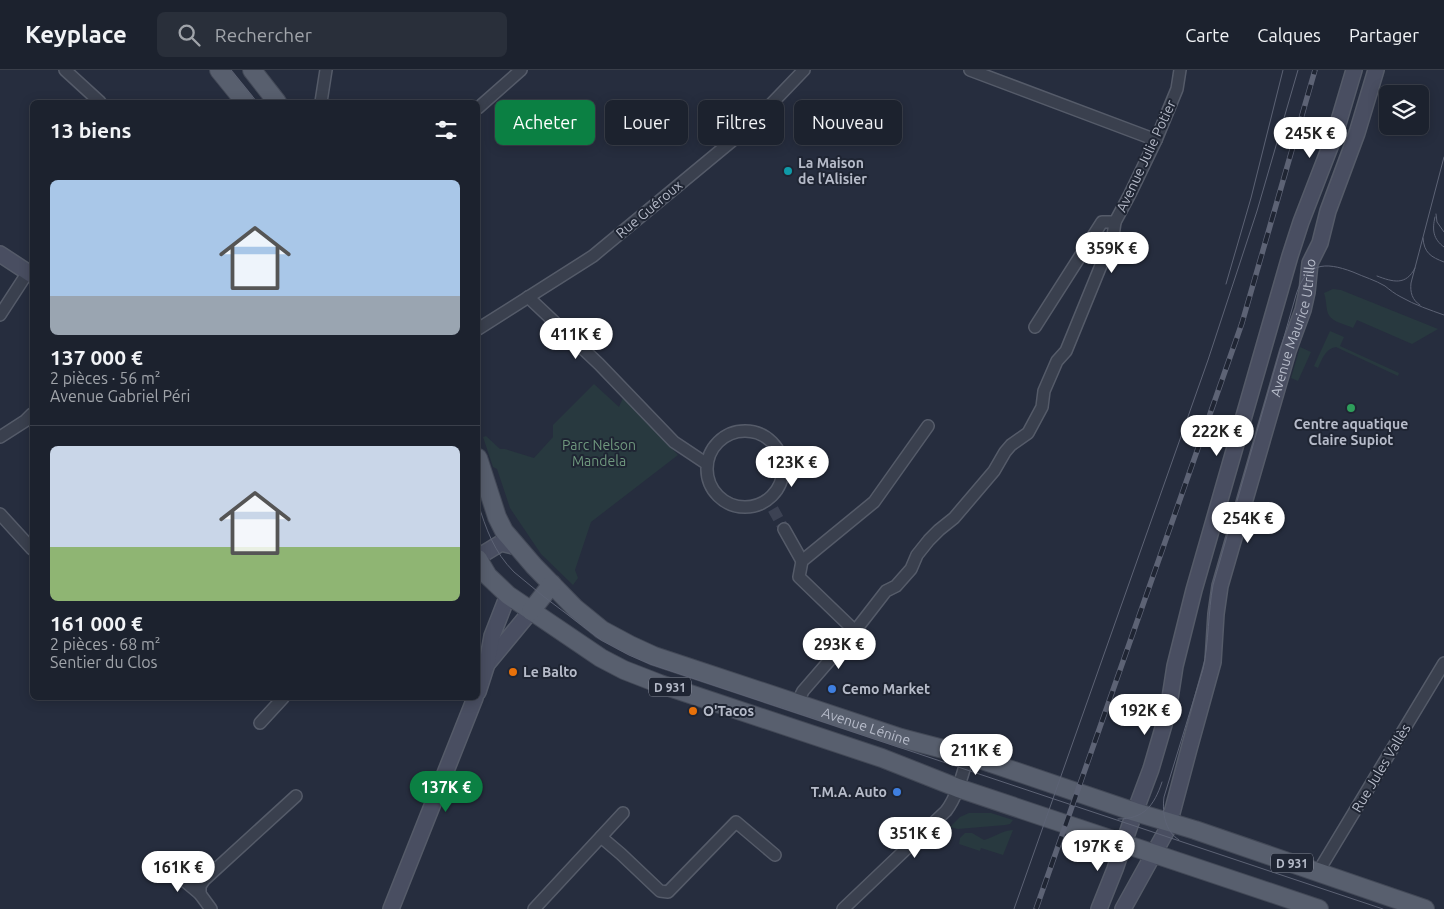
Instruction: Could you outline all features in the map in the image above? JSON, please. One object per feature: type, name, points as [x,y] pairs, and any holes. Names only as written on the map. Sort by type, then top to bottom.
[{"type":"main road","points":[[220,70],[243,100]]},
{"type":"main road","points":[[252,70],[275,100]]},
{"type":"main road","name":"D 931","points":[[480,464],[497,517],[504,531],[552,584]]},
{"type":"main road","name":"D 931","points":[[480,562],[488,576],[508,595],[531,612]]},
{"type":"main road","points":[[531,612],[552,584]]},
{"type":"main road","name":"Avenue Lénine","points":[[552,584],[575,608],[602,630],[654,656],[900,738],[968,756],[1170,822],[1318,872],[1387,902],[1425,909]]},
{"type":"main road","name":"Avenue Lénine","points":[[531,612],[601,658],[624,670],[882,758],[958,788],[1319,909]]},
{"type":"street","points":[[65,70],[98,100]]},
{"type":"street","points":[[321,100],[326,70]]},
{"type":"street","points":[[480,106],[521,70]]},
{"type":"street","name":"Rue Guéroux","points":[[480,328],[592,256],[750,126],[804,70]]},
{"type":"street","points":[[970,70],[1156,140]]},
{"type":"street","name":"Avenue Julie Potier","points":[[797,703],[802,691],[855,631],[886,591],[896,586],[911,569],[917,556],[929,540],[954,518],[994,471],[1005,452],[1028,434],[1042,407],[1044,390],[1057,361],[1066,351],[1114,236],[1115,222],[1156,140],[1177,89],[1180,70]]},
{"type":"street","name":"Avenue Maurice Utrillo","points":[[1099,909],[1148,780],[1168,711],[1175,666],[1194,590],[1290,256],[1335,134],[1354,70]]},
{"type":"street","name":"Avenue Maurice Utrillo","points":[[1123,909],[1170,822],[1188,749],[1213,662],[1220,586],[1288,351],[1303,310],[1310,263],[1320,242],[1328,212],[1357,132],[1376,70]]},
{"type":"street","points":[[1035,327],[1102,222],[1115,222]]},
{"type":"street","points":[[0,254],[30,274],[0,315]]},
{"type":"street","points":[[528,297],[599,364],[678,445],[707,464]]},
{"type":"street","points":[[0,437],[30,416]]},
{"type":"street","points":[[802,561],[874,502],[928,426]]},
{"type":"street","points":[[742,430],[766,436],[778,450],[783,467],[781,479],[771,504],[744,507],[731,505],[720,498],[712,488],[707,476],[707,464],[714,445],[730,433],[742,430]]},
{"type":"street","points":[[0,514],[30,547]]},
{"type":"street","points":[[784,529],[802,561],[799,577],[855,631]]},
{"type":"street","points":[[480,557],[501,542],[517,547]]},
{"type":"street","points":[[480,686],[487,664],[492,636],[508,595]]},
{"type":"street","points":[[487,664],[531,612]]},
{"type":"street","name":"Rue Jules Vallès","points":[[1318,872],[1444,664]]},
{"type":"street","points":[[260,723],[281,700]]},
{"type":"street","points":[[391,909],[475,700]]},
{"type":"street","points":[[843,909],[946,811],[952,803],[958,788],[968,756]]},
{"type":"street","points":[[200,894],[200,886],[204,880],[296,796]]},
{"type":"street","points":[[534,909],[623,812]]},
{"type":"street","points":[[601,837],[660,891],[668,892],[736,822],[776,855]]},
{"type":"street","points":[[162,862],[200,894],[211,909]]},
{"type":"green space","points":[[1333,289],[1341,290],[1438,329],[1412,344],[1357,320],[1353,328],[1337,322],[1328,314],[1324,293]]},
{"type":"green space","points":[[1330,331],[1344,337],[1340,346],[1399,373],[1398,376],[1336,347],[1327,352],[1318,368],[1314,366]]},
{"type":"green space","points":[[1300,347],[1311,352],[1298,381],[1291,378]]},
{"type":"green space","name":"Parc Nelson Mandela","points":[[594,384],[619,407],[623,398],[678,455],[591,522],[575,570],[578,578],[573,585],[541,554],[510,508],[497,469],[493,467],[483,437],[486,436],[500,449],[534,458],[553,437],[553,425]]},
{"type":"green space","points":[[969,813],[991,813],[1013,820],[1010,824],[1005,825],[958,829],[950,827],[960,817]]},
{"type":"green space","points":[[1013,830],[1003,855],[981,848],[980,851],[959,844],[960,838],[965,833],[972,833],[984,840]]},
{"type":"tunnel","points":[[773,509],[784,529]]},
{"type":"tram line","points":[[231,70],[255,100]]},
{"type":"tram line","points":[[1226,284],[1251,198],[1283,70]]},
{"type":"tram line","points":[[1014,909],[1208,360],[1257,211],[1298,70]]},
{"type":"tram line","points":[[1420,305],[1412,296],[1411,283],[1444,157]]},
{"type":"tram line","points":[[1436,214],[1437,222],[1444,232]]},
{"type":"tram line","points":[[1435,217],[1434,234],[1444,247]]},
{"type":"tram line","points":[[1423,238],[1429,254],[1444,262]]},
{"type":"tram line","points":[[1179,840],[1170,832],[1168,827],[1164,809],[1164,797],[1203,669],[1213,585],[1300,284],[1305,276],[1317,267],[1333,266],[1373,280],[1406,300],[1444,315]]},
{"type":"tram line","points":[[1377,276],[1399,281],[1408,278],[1415,268]]},
{"type":"tram line","points":[[480,509],[492,540],[501,556],[514,572],[601,640],[629,655],[650,664],[1383,909]]},
{"type":"tram line","points":[[1118,819],[1135,817],[1147,810],[1162,782]]},
{"type":"railway","points":[[1036,909],[1242,323],[1315,70]]},
{"type":"place","name":"La Maison de l'Alisier","points":[[788,171]]},
{"type":"place","name":"Centre aquatique Claire Supiot","points":[[1351,408]]},
{"type":"place","name":"Le Balto","points":[[513,672]]},
{"type":"place","name":"Cemo Market","points":[[832,689]]},
{"type":"place","name":"O'Tacos","points":[[693,711]]},
{"type":"place","name":"T.M.A. Auto","points":[[897,792]]}]
